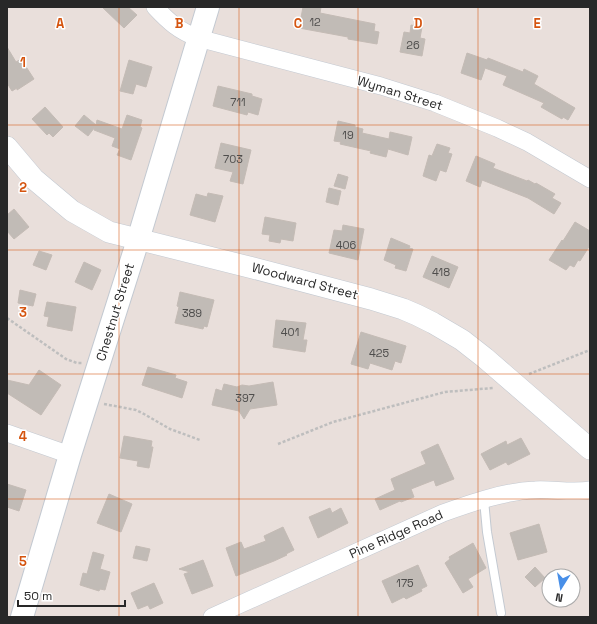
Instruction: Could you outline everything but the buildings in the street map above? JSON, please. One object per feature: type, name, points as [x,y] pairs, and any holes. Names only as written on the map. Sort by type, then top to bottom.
[{"type":"main road","name":"Chestnut Street","points":[[22,617],[70,455],[138,240],[208,7]]},
{"type":"street","name":"Wyman Street","points":[[154,7],[179,30],[198,38],[381,86],[435,103],[527,142],[590,179]]},
{"type":"street","name":"Woodward Street","points":[[7,147],[34,179],[72,211],[109,232],[371,299],[418,315],[462,340],[485,358],[590,449]]},
{"type":"street","points":[[7,433],[70,455]]},
{"type":"street","name":"Pine Ridge Road","points":[[212,617],[443,513],[484,500],[524,490],[590,490]]},
{"type":"lane","points":[[484,500],[487,532],[501,613]]},
{"type":"path","points":[[7,318],[66,359],[78,363],[94,364],[98,366]]},
{"type":"path","points":[[278,444],[333,422],[445,392],[500,388],[523,376],[590,350]]},
{"type":"path","points":[[88,399],[106,405],[136,410],[170,429],[200,440]]}]
